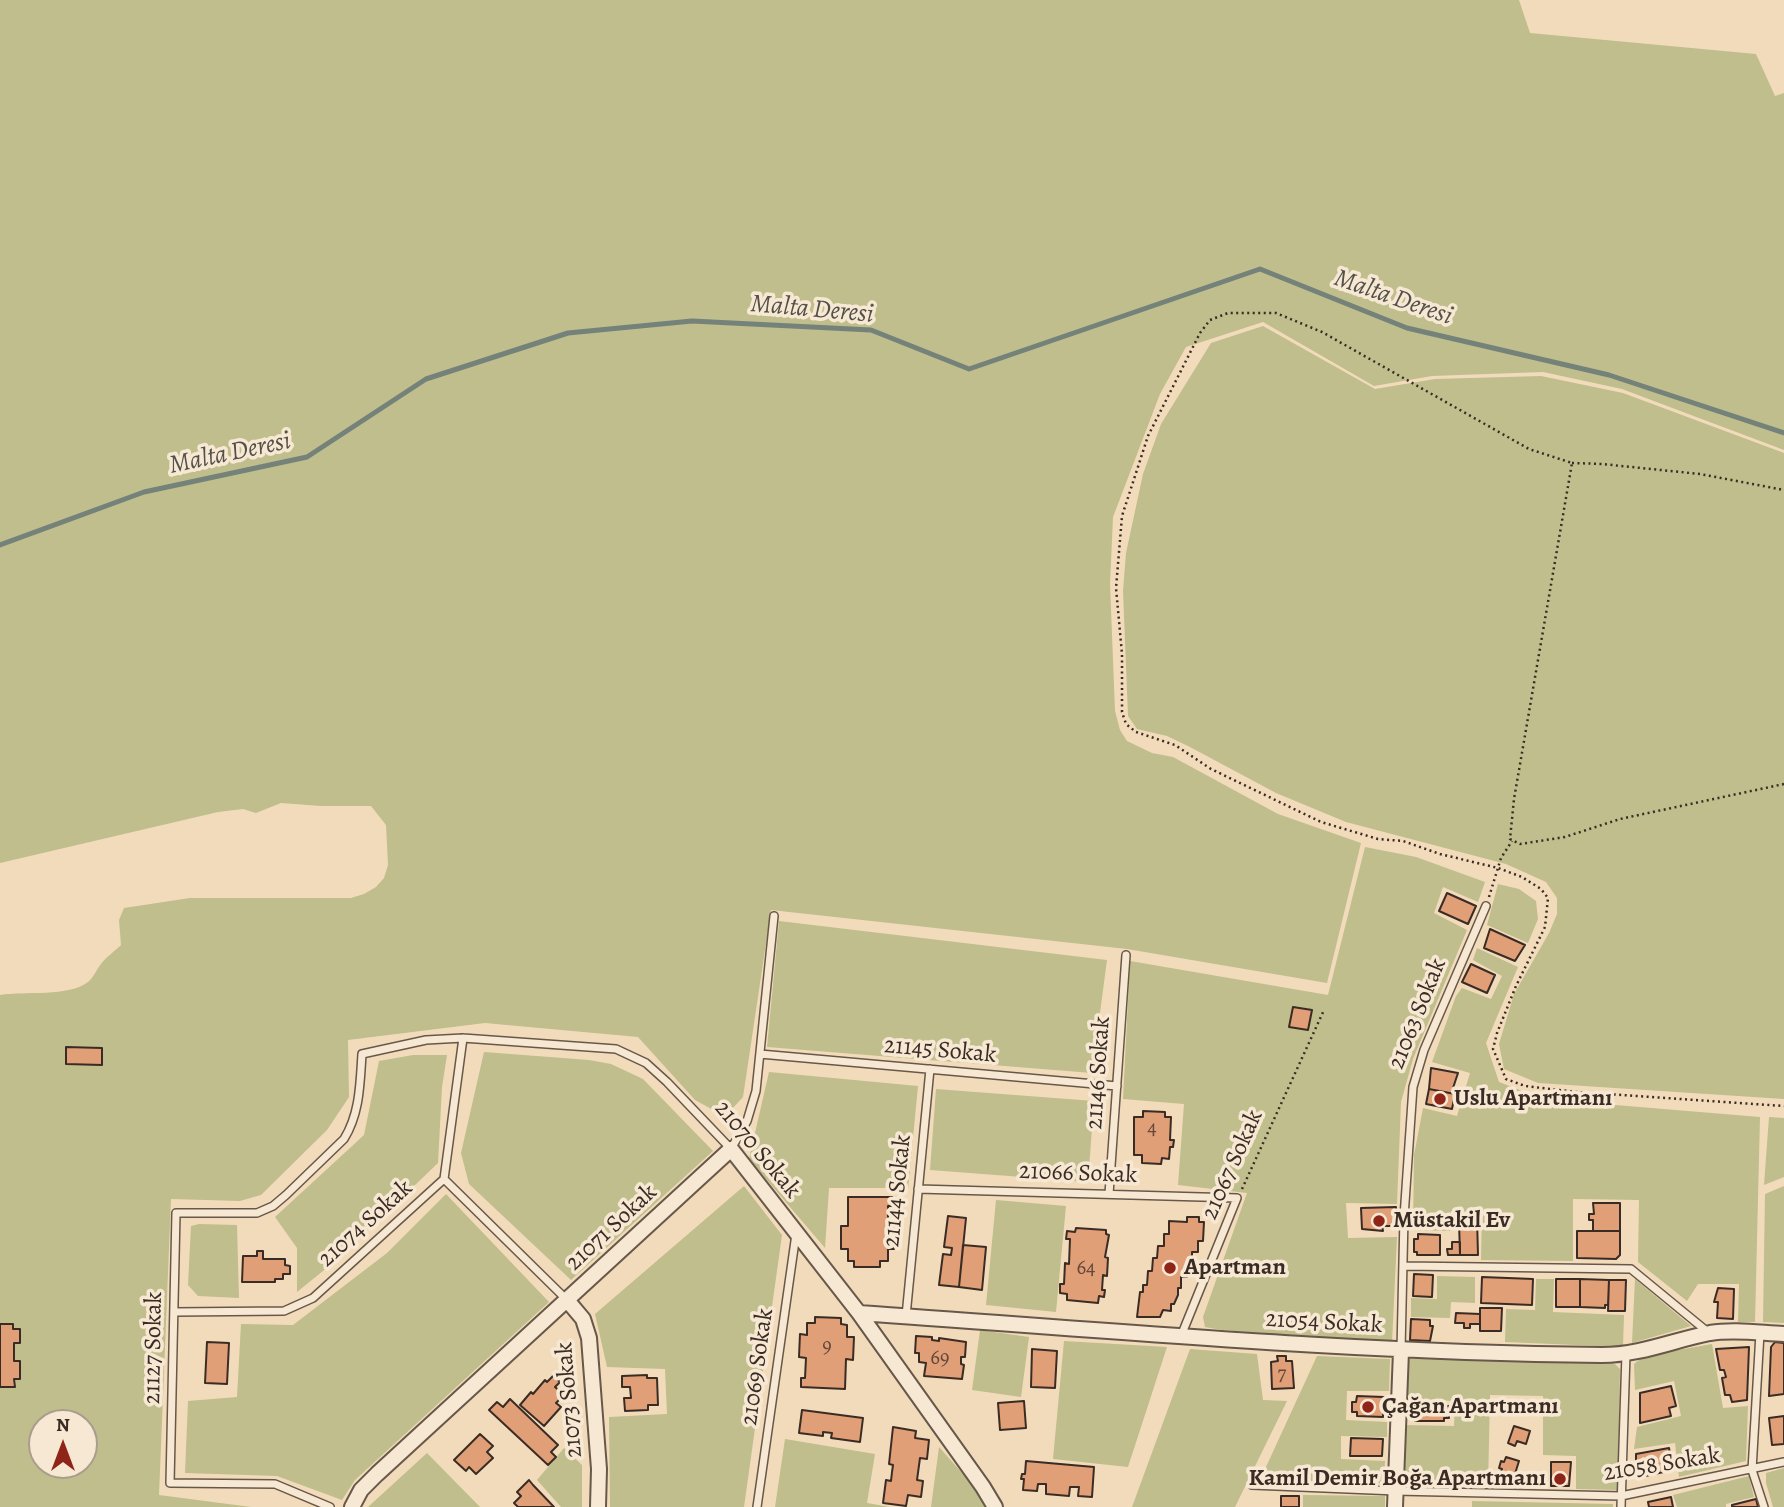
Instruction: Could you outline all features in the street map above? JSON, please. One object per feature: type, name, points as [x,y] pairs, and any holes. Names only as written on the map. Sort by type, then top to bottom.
[{"type":"street","name":"21070 Sokak","points":[[731,1149],[859,1313],[983,1486],[995,1507]]},
{"type":"street","name":"21071 Sokak","points":[[352,1507],[361,1490],[377,1474],[731,1149]]},
{"type":"street","name":"21073 Sokak","points":[[567,1300],[583,1319],[589,1339],[598,1507]]},
{"type":"street","name":"21054 Sokak","points":[[859,1313],[1401,1351],[1626,1354],[1724,1331],[1784,1334]]},
{"type":"street","name":"21063 Sokak","points":[[1395,1507],[1401,1351]]},
{"type":"lane","name":"21063 Sokak","points":[[1401,1351],[1404,1217],[1415,1079],[1424,1050],[1486,906]]},
{"type":"lane","name":"21071 Sokak","points":[[731,1149],[747,1121],[756,1091],[774,916]]},
{"type":"lane","name":"21146 Sokak","points":[[1109,1194],[1126,955]]},
{"type":"lane","name":"21070 Sokak","points":[[176,1213],[257,1213],[273,1206],[344,1139],[351,1127],[359,1098],[362,1055],[426,1040],[463,1038],[616,1049],[646,1063],[731,1149]]},
{"type":"lane","name":"21074 Sokak","points":[[175,1312],[284,1311],[300,1306],[313,1298],[444,1179],[463,1038]]},
{"type":"lane","name":"21145 Sokak","points":[[760,1055],[1117,1086]]},
{"type":"lane","name":"21144 Sokak","points":[[906,1316],[930,1069]]},
{"type":"lane","name":"21073 Sokak","points":[[444,1179],[567,1300]]},
{"type":"lane","name":"21066 Sokak","points":[[918,1189],[1237,1198]]},
{"type":"lane","name":"21067 Sokak","points":[[1181,1336],[1237,1198]]},
{"type":"lane","name":"21127 Sokak","points":[[176,1213],[170,1483],[275,1484],[330,1507]]},
{"type":"lane","name":"21069 Sokak","points":[[757,1507],[796,1233]]},
{"type":"lane","points":[[1404,1266],[1631,1269],[1709,1333]]},
{"type":"lane","points":[[1760,1333],[1752,1469],[1764,1507]]},
{"type":"lane","points":[[1621,1507],[1626,1354]]},
{"type":"lane","name":"21058 Sokak","points":[[1252,1485],[1396,1492],[1621,1496],[1784,1462]]},
{"type":"path","points":[[1784,490],[1700,474],[1572,463],[1529,449],[1322,332],[1276,313],[1227,313],[1210,320],[1200,334],[1148,436],[1122,516],[1116,588],[1122,654],[1122,712],[1126,724],[1136,732],[1175,745],[1211,769],[1321,822],[1378,839],[1403,841],[1440,854],[1498,868],[1522,877],[1541,889],[1548,898],[1545,927],[1516,986],[1493,1049],[1506,1079],[1525,1086],[1577,1092],[1784,1106]]},
{"type":"path","points":[[1486,906],[1498,868],[1512,841],[1509,832],[1514,799],[1572,463]]},
{"type":"path","points":[[1512,841],[1520,844],[1565,837],[1620,819],[1784,784]]},
{"type":"path","name":"21067 Sokak","points":[[1237,1198],[1324,1010]]},
{"type":"shaded area","points":[[0,0],[1519,0],[1530,33],[1756,54],[1775,96],[1784,93],[1784,450],[1622,389],[1543,372],[1432,376],[1374,386],[1263,322],[1186,347],[1160,394],[1113,517],[1110,584],[1115,711],[1120,730],[1127,741],[1152,753],[1173,757],[1278,814],[1361,843],[1327,983],[1127,949],[771,910],[743,1097],[732,1109],[715,1111],[695,1100],[638,1037],[485,1023],[348,1040],[349,1097],[327,1130],[261,1195],[240,1201],[171,1199],[159,1495],[251,1507],[0,1507],[0,995],[58,992],[80,987],[88,982],[103,961],[121,945],[119,920],[124,908],[190,898],[351,898],[376,887],[384,878],[388,865],[386,825],[371,806],[281,803],[256,813],[243,809],[218,812],[0,863]]},
{"type":"shaded area","points":[[1263,326],[1375,389],[1435,379],[1541,376],[1623,393],[1784,453],[1784,1099],[1538,1083],[1504,1069],[1499,1044],[1514,994],[1557,914],[1557,898],[1546,882],[1506,864],[1346,822],[1276,793],[1167,736],[1137,729],[1128,716],[1123,591],[1126,553],[1143,474],[1161,424],[1211,343]]},
{"type":"shaded area","points":[[1365,847],[1416,857],[1485,882],[1478,902],[1443,887],[1434,913],[1467,930],[1413,1059],[1401,1102],[1397,1204],[1346,1203],[1348,1238],[1397,1237],[1392,1343],[1270,1337],[1205,1327],[1203,1317],[1247,1193],[1178,1185],[1184,1104],[1123,1099],[1130,961],[1328,995]]},
{"type":"shaded area","points":[[1498,884],[1519,889],[1536,901],[1538,919],[1528,943],[1487,925]]},
{"type":"shaded area","points":[[779,921],[1107,960],[1092,1073],[767,1047]]},
{"type":"shaded area","points":[[1477,948],[1518,967],[1486,1043],[1499,1082],[1543,1099],[1760,1117],[1755,1322],[1738,1322],[1739,1284],[1698,1284],[1687,1301],[1638,1262],[1639,1200],[1573,1199],[1573,1261],[1481,1260],[1482,1212],[1451,1211],[1450,1231],[1413,1230],[1414,1155],[1423,1108],[1457,1116],[1470,1073],[1432,1062],[1456,996],[1462,988],[1491,999],[1502,976],[1473,960]]},
{"type":"shaded area","points":[[484,1052],[611,1064],[643,1079],[713,1151],[571,1280],[469,1184],[461,1153]]},
{"type":"shaded area","points":[[413,1055],[447,1055],[442,1087],[438,1163],[339,1258],[297,1292],[297,1248],[275,1217],[364,1135],[379,1061]]},
{"type":"shaded area","points":[[769,1072],[918,1086],[908,1190],[829,1188],[825,1248],[749,1159]]},
{"type":"shaded area","points":[[936,1089],[1094,1101],[1088,1182],[930,1170]]},
{"type":"shaded area","points":[[1769,1117],[1784,1118],[1784,1177],[1764,1185]]},
{"type":"shaded area","points":[[744,1186],[782,1235],[744,1507],[610,1507],[609,1417],[667,1414],[665,1369],[607,1367],[595,1314]]},
{"type":"shaded area","points":[[1784,1186],[1784,1323],[1763,1322],[1765,1194]]},
{"type":"shaded area","points":[[446,1194],[549,1302],[355,1480],[342,1500],[277,1476],[185,1473],[188,1401],[237,1397],[241,1324],[293,1325],[387,1253]]},
{"type":"shaded area","points":[[996,1200],[1066,1206],[1056,1312],[986,1305]]},
{"type":"shaded area","points":[[237,1225],[239,1298],[198,1296],[188,1285],[191,1226]]},
{"type":"shaded area","points":[[1437,1276],[1475,1277],[1475,1303],[1451,1302],[1450,1318],[1411,1317],[1411,1298],[1437,1299]]},
{"type":"shaded area","points":[[1536,1279],[1554,1279],[1553,1312],[1624,1315],[1623,1347],[1505,1342],[1506,1309],[1535,1310]]},
{"type":"shaded area","points":[[1635,1279],[1691,1326],[1632,1343]]},
{"type":"shaded area","points":[[980,1330],[1029,1337],[1021,1397],[972,1390]]},
{"type":"shaded area","points":[[1064,1341],[1167,1347],[1128,1467],[1053,1459]]},
{"type":"shaded area","points":[[1712,1344],[1723,1408],[1748,1406],[1746,1461],[1679,1477],[1675,1443],[1634,1449],[1637,1427],[1681,1416],[1674,1381],[1635,1390],[1634,1364],[1644,1356]]},
{"type":"shaded area","points":[[1190,1349],[1257,1354],[1263,1400],[1287,1401],[1235,1507],[1132,1507]]},
{"type":"shaded area","points":[[1317,1356],[1390,1359],[1389,1391],[1347,1391],[1346,1420],[1387,1422],[1387,1437],[1341,1436],[1341,1459],[1385,1461],[1384,1484],[1260,1480]]},
{"type":"shaded area","points":[[1404,1358],[1607,1361],[1615,1364],[1620,1369],[1618,1490],[1576,1489],[1576,1456],[1543,1455],[1543,1396],[1490,1395],[1488,1487],[1403,1485],[1404,1425],[1454,1426],[1455,1401],[1404,1399]]},
{"type":"shaded area","points":[[785,1439],[875,1454],[867,1503],[890,1507],[775,1507]]},
{"type":"shaded area","points":[[939,1447],[970,1482],[985,1507],[931,1507]]},
{"type":"shaded area","points":[[564,1448],[582,1465],[582,1507],[561,1507],[537,1480]]},
{"type":"shaded area","points":[[427,1453],[480,1507],[368,1507]]},
{"type":"shaded area","points":[[1784,1468],[1784,1507],[1773,1507],[1766,1473]]},
{"type":"shaded area","points":[[1749,1476],[1754,1497],[1726,1504],[1726,1507],[1677,1507],[1673,1495]]},
{"type":"shaded area","points":[[1303,1495],[1385,1496],[1385,1507],[1303,1507]]},
{"type":"shaded area","points":[[1472,1501],[1613,1504],[1613,1507],[1472,1507]]},
{"type":"building","points":[[1447,893],[1476,906],[1468,924],[1439,911]]},
{"type":"building","points":[[1490,929],[1525,945],[1515,961],[1484,948]]},
{"type":"building","points":[[1471,964],[1495,975],[1487,993],[1462,982]]},
{"type":"building","points":[[1293,1007],[1312,1010],[1308,1030],[1289,1027]]},
{"type":"building","points":[[66,1047],[102,1048],[102,1065],[66,1064]]},
{"type":"building","points":[[1431,1068],[1458,1073],[1452,1091],[1455,1091],[1455,1094],[1429,1089]]},
{"type":"building","name":"Uslu Apartmanı","points":[[1429,1089],[1455,1094],[1452,1109],[1426,1104]]},
{"type":"building","points":[[1143,1111],[1165,1112],[1165,1117],[1171,1117],[1170,1140],[1174,1140],[1173,1147],[1170,1147],[1169,1159],[1162,1158],[1161,1164],[1142,1163],[1142,1155],[1134,1155],[1134,1117],[1143,1117]]},
{"type":"building","points":[[848,1197],[892,1197],[892,1206],[888,1206],[888,1226],[894,1226],[894,1249],[888,1249],[888,1261],[880,1261],[880,1267],[854,1267],[854,1261],[848,1261],[848,1249],[841,1249],[841,1226],[848,1226]]},
{"type":"building","points":[[1593,1203],[1620,1203],[1620,1231],[1593,1231],[1593,1220],[1589,1220],[1589,1214],[1594,1214]]},
{"type":"building","name":"Müstakil Ev","points":[[1396,1207],[1396,1226],[1382,1226],[1383,1231],[1362,1229],[1361,1208]]},
{"type":"building","points":[[948,1216],[966,1218],[959,1287],[939,1285],[943,1254],[951,1255],[952,1248],[944,1247]]},
{"type":"building","points":[[1465,1216],[1477,1218],[1478,1255],[1460,1255],[1459,1221],[1465,1221]]},
{"type":"building","name":"Apartman","points":[[1187,1217],[1199,1217],[1199,1222],[1204,1222],[1203,1241],[1198,1241],[1198,1252],[1192,1252],[1192,1265],[1187,1265],[1187,1277],[1181,1277],[1181,1288],[1178,1288],[1174,1304],[1171,1304],[1171,1311],[1163,1310],[1160,1317],[1137,1317],[1140,1292],[1143,1292],[1143,1285],[1147,1285],[1148,1271],[1152,1271],[1158,1246],[1164,1246],[1164,1234],[1169,1234],[1169,1221],[1187,1222]]},
{"type":"building","points":[[1076,1228],[1106,1230],[1109,1235],[1105,1257],[1108,1258],[1107,1276],[1103,1275],[1104,1297],[1099,1296],[1098,1303],[1067,1300],[1067,1294],[1060,1293],[1060,1284],[1064,1284],[1065,1263],[1069,1264],[1070,1239],[1066,1239],[1067,1231],[1075,1232]]},
{"type":"building","points":[[1577,1231],[1620,1231],[1620,1255],[1616,1259],[1577,1258]]},
{"type":"building","points":[[1418,1234],[1440,1235],[1440,1255],[1417,1255],[1417,1252],[1414,1252],[1414,1239],[1418,1239]]},
{"type":"building","name":"Müstakil Ev","points":[[1452,1242],[1460,1242],[1460,1255],[1448,1255],[1447,1249],[1452,1249]]},
{"type":"building","points":[[963,1245],[986,1247],[982,1290],[959,1287]]},
{"type":"building","points":[[257,1251],[263,1251],[263,1259],[285,1259],[285,1265],[290,1266],[290,1274],[283,1274],[283,1279],[275,1279],[275,1282],[242,1282],[243,1256],[257,1256]]},
{"type":"building","name":"Müstakil Ev","points":[[1414,1274],[1433,1275],[1432,1297],[1413,1296]]},
{"type":"building","points":[[1482,1277],[1533,1279],[1532,1305],[1481,1303]]},
{"type":"building","points":[[1556,1279],[1580,1279],[1580,1307],[1556,1307]]},
{"type":"building","points":[[1580,1279],[1609,1280],[1608,1305],[1605,1305],[1605,1308],[1580,1307]]},
{"type":"building","points":[[1609,1280],[1626,1280],[1625,1311],[1608,1311]]},
{"type":"building","points":[[1718,1288],[1734,1289],[1733,1319],[1717,1318],[1718,1302],[1714,1302]]},
{"type":"building","points":[[1480,1308],[1502,1308],[1501,1331],[1480,1331]]},
{"type":"building","points":[[1456,1313],[1480,1314],[1480,1324],[1470,1324],[1470,1328],[1464,1328],[1464,1323],[1455,1323]]},
{"type":"building","points":[[815,1317],[841,1318],[841,1324],[847,1325],[847,1337],[854,1337],[853,1360],[846,1359],[845,1389],[801,1387],[801,1378],[805,1378],[806,1358],[799,1357],[800,1334],[807,1335],[807,1323],[815,1323]]},
{"type":"building","points":[[1411,1319],[1430,1320],[1430,1326],[1433,1326],[1430,1341],[1410,1340]]},
{"type":"building","points":[[0,1324],[13,1324],[13,1329],[20,1329],[20,1343],[14,1343],[14,1361],[20,1361],[20,1379],[14,1379],[15,1387],[0,1387]]},
{"type":"building","points":[[916,1336],[932,1337],[932,1340],[939,1341],[939,1338],[966,1342],[965,1357],[961,1357],[961,1364],[964,1365],[962,1379],[924,1376],[926,1363],[919,1362],[919,1353],[915,1353]]},
{"type":"building","points":[[207,1342],[229,1343],[227,1384],[205,1383]]},
{"type":"building","points":[[1775,1342],[1784,1343],[1784,1394],[1769,1396],[1771,1347]]},
{"type":"building","points":[[1749,1347],[1747,1400],[1732,1402],[1730,1395],[1725,1395],[1722,1378],[1726,1377],[1724,1370],[1720,1370],[1716,1349]]},
{"type":"building","points":[[1032,1349],[1057,1351],[1055,1388],[1031,1387]]},
{"type":"building","points":[[1277,1356],[1286,1356],[1286,1361],[1292,1361],[1294,1388],[1272,1389],[1271,1362],[1278,1361]]},
{"type":"building","points":[[647,1375],[647,1378],[657,1378],[658,1405],[648,1405],[648,1410],[625,1411],[624,1398],[631,1398],[630,1387],[622,1387],[622,1376]]},
{"type":"building","points":[[553,1376],[560,1382],[555,1387],[564,1395],[556,1403],[561,1407],[544,1426],[520,1405],[531,1392],[533,1394],[545,1380],[547,1382]]},
{"type":"building","points":[[1671,1386],[1676,1406],[1669,1408],[1671,1416],[1640,1423],[1640,1393]]},
{"type":"building","name":"Çağan Apartmanı","points":[[1357,1396],[1384,1397],[1383,1417],[1357,1416],[1357,1412],[1352,1412],[1352,1402],[1356,1402]]},
{"type":"building","points":[[510,1399],[558,1445],[551,1452],[556,1457],[548,1465],[489,1410],[497,1402],[503,1407]]},
{"type":"building","points":[[1024,1401],[1026,1428],[1000,1430],[998,1403]]},
{"type":"building","points":[[1415,1402],[1444,1403],[1444,1406],[1449,1406],[1449,1418],[1444,1418],[1444,1421],[1415,1421]]},
{"type":"building","points":[[802,1410],[863,1418],[860,1442],[831,1438],[832,1433],[823,1432],[823,1436],[799,1433]]},
{"type":"building","points":[[1784,1416],[1784,1444],[1772,1445],[1769,1418]]},
{"type":"building","points":[[1514,1426],[1530,1431],[1526,1444],[1517,1441],[1515,1446],[1508,1443]]},
{"type":"building","points":[[893,1427],[916,1431],[915,1438],[929,1440],[927,1459],[920,1458],[917,1480],[923,1481],[921,1497],[908,1495],[906,1506],[883,1503],[886,1480],[891,1481],[893,1465],[889,1464]]},
{"type":"building","points":[[480,1434],[493,1446],[487,1452],[493,1458],[476,1474],[469,1467],[466,1471],[454,1460]]},
{"type":"building","points":[[1351,1438],[1383,1439],[1382,1456],[1350,1456]]},
{"type":"building","points":[[1669,1448],[1673,1470],[1636,1478],[1636,1454]]},
{"type":"building","points":[[1506,1457],[1519,1461],[1514,1477],[1501,1473],[1502,1469],[1499,1468]]},
{"type":"building","points":[[1026,1461],[1094,1467],[1092,1497],[1078,1496],[1079,1487],[1070,1487],[1069,1496],[1046,1494],[1046,1484],[1038,1484],[1037,1491],[1023,1490],[1024,1479],[1021,1479],[1022,1474],[1025,1474]]},
{"type":"building","name":"Kamil Demir Boğa Apartmanı","points":[[1551,1462],[1571,1462],[1569,1486],[1551,1486]]},
{"type":"building","points":[[529,1480],[554,1507],[518,1507],[514,1503],[521,1496],[517,1492]]},
{"type":"building","points":[[1281,1496],[1299,1496],[1299,1507],[1281,1507]]},
{"type":"building","points":[[1671,1497],[1673,1507],[1649,1507],[1648,1502]]},
{"type":"building","points":[[1756,1499],[1758,1507],[1732,1507],[1732,1505]]},
{"type":"waterway","name":"Malta Deresi","points":[[0,545],[144,492],[307,457],[426,379],[568,333],[692,321],[871,330],[969,369],[1260,269],[1407,328],[1609,375],[1784,433]]},
{"type":"place","name":"Uslu Apartmanı","points":[[1440,1099]]},
{"type":"place","name":"Müstakil Ev","points":[[1379,1221]]},
{"type":"place","name":"Apartman","points":[[1170,1268]]},
{"type":"place","name":"Çağan Apartmanı","points":[[1368,1407]]},
{"type":"place","name":"Kamil Demir Boğa Apartmanı","points":[[1560,1479]]}]
